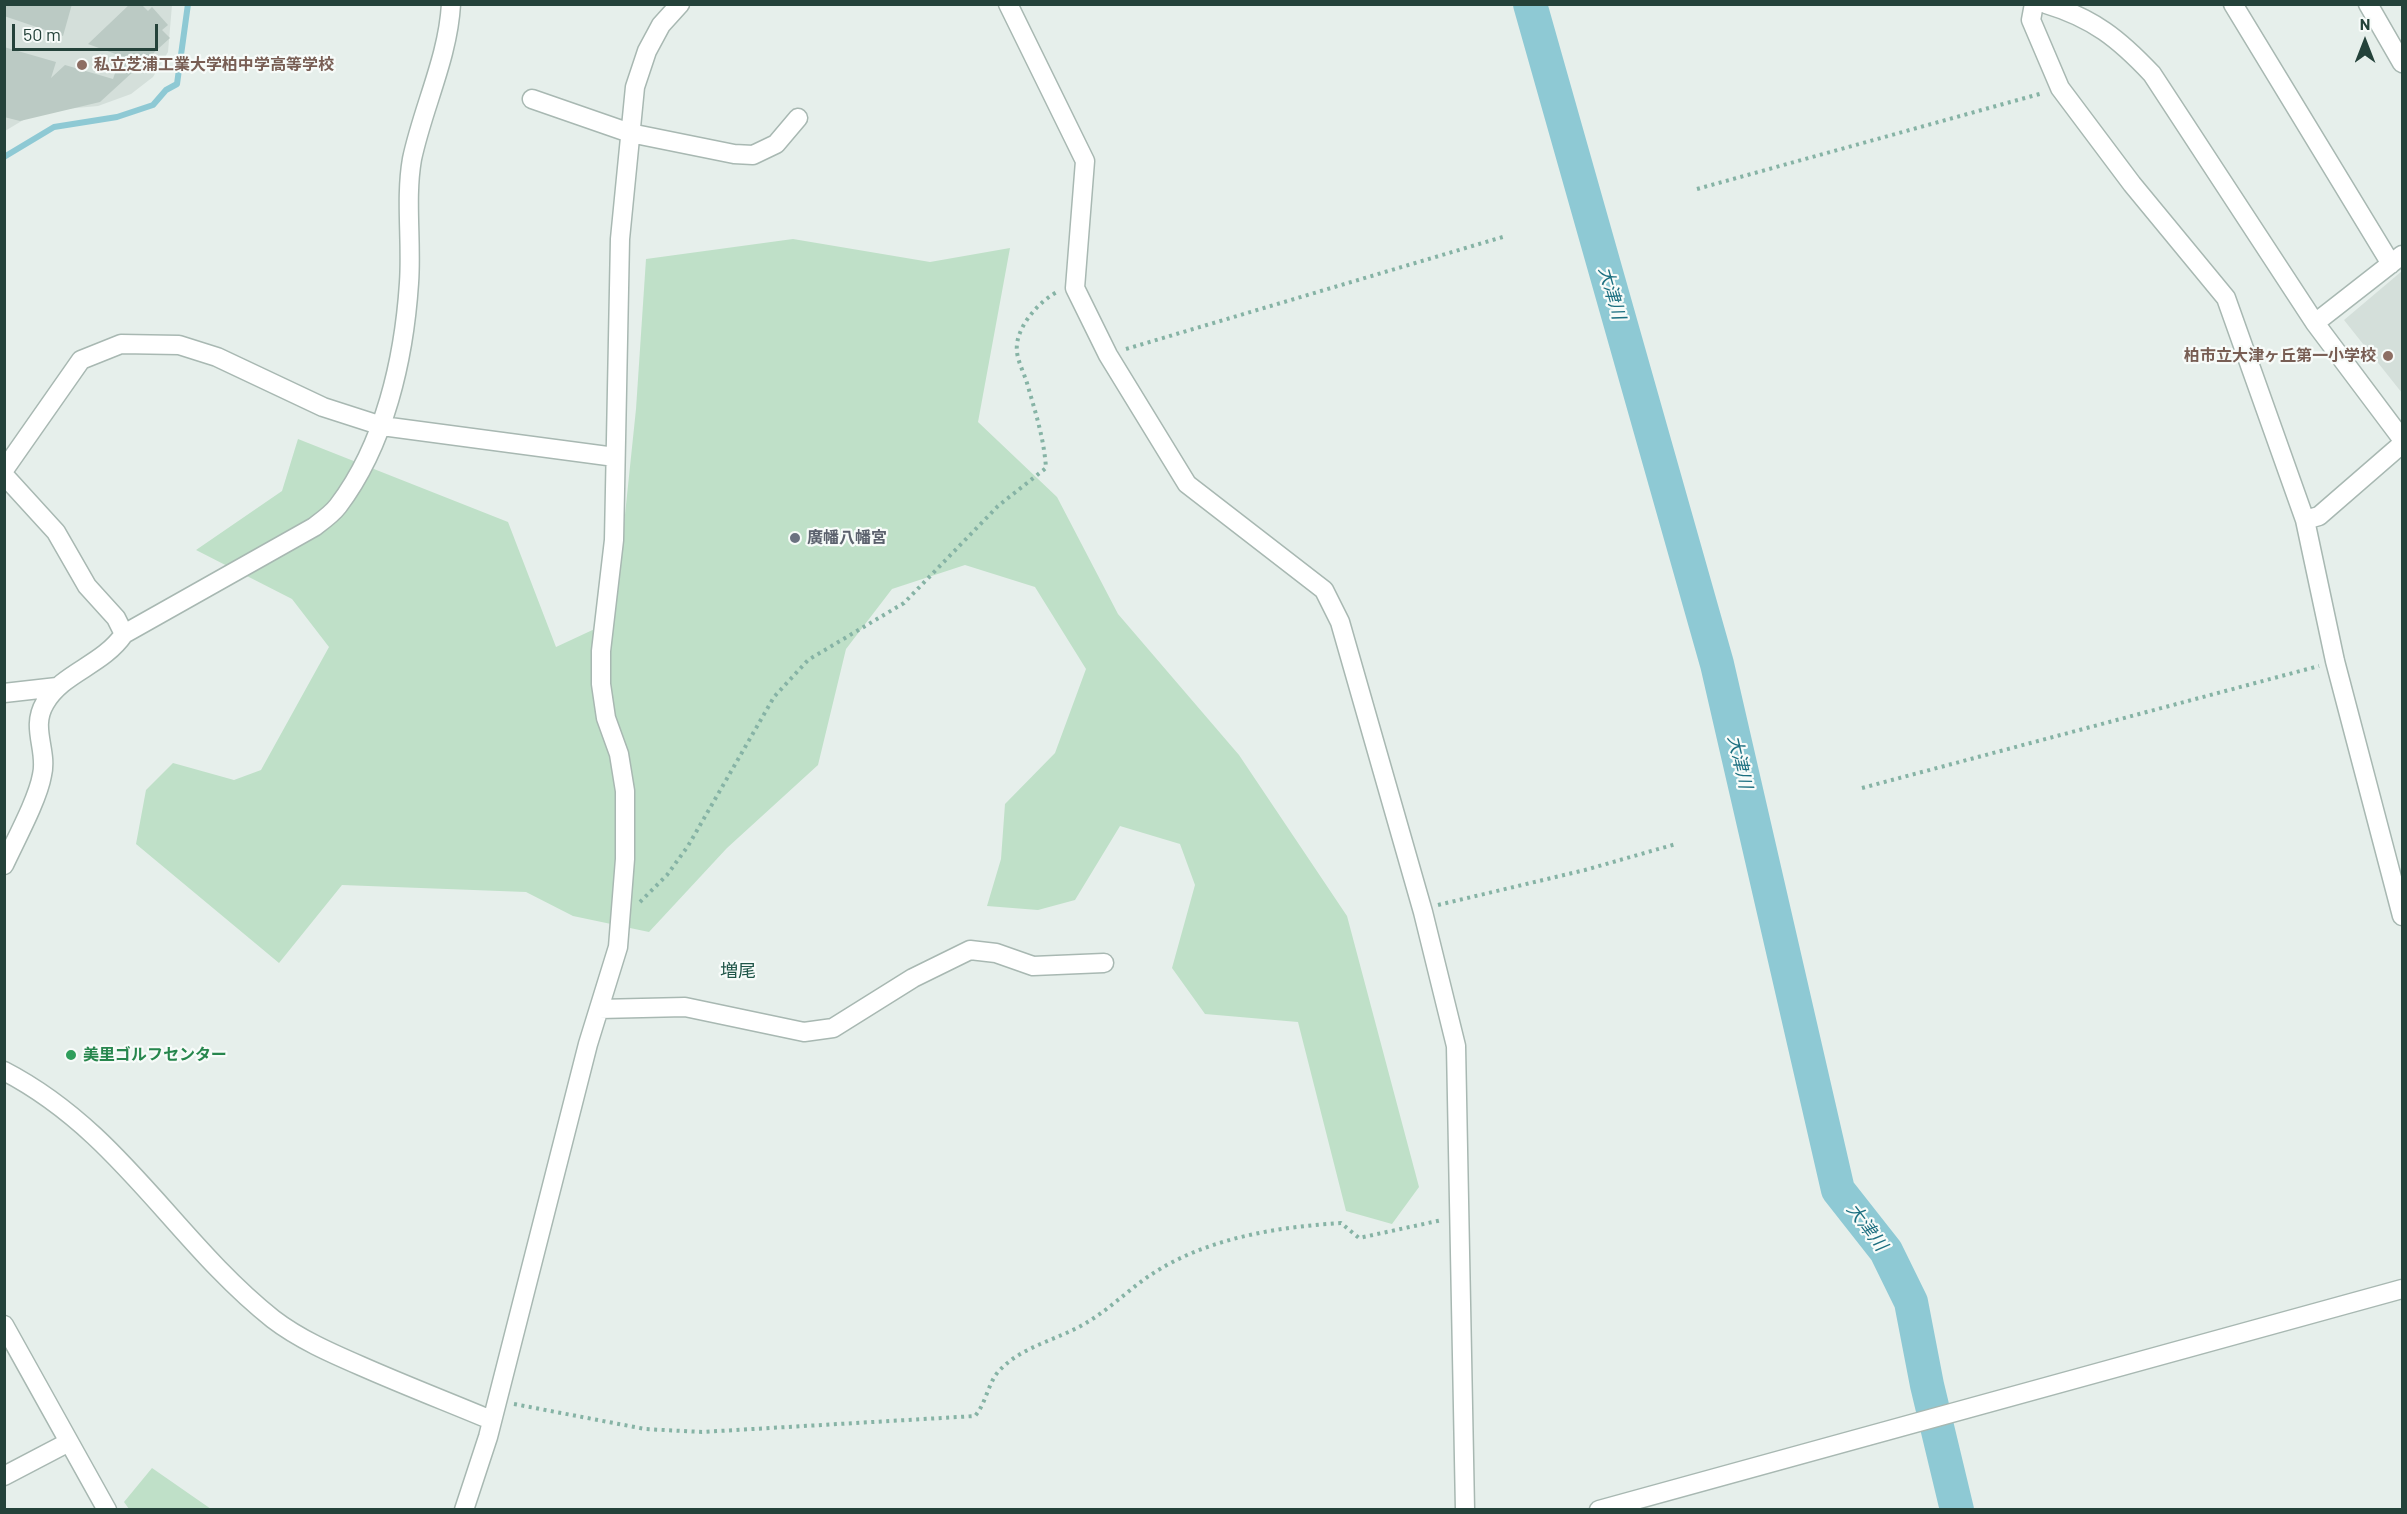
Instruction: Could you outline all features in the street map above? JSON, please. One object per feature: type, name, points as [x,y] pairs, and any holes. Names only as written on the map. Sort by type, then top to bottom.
[{"type":"street","points":[[4,865],[42,776],[37,725],[44,704],[57,687],[113,650],[124,634],[314,527],[337,508],[382,426],[402,341],[410,283],[412,162],[440,65],[451,4]]},
{"type":"street","points":[[464,1509],[491,1420],[599,1009],[618,947],[622,920],[625,791],[619,754],[606,718],[601,684],[601,651],[614,540],[620,240],[635,87],[647,51],[661,25],[680,4]]},
{"type":"street","points":[[1008,4],[1084,161],[1075,288],[1108,355],[1187,484],[1324,591],[1340,622],[1423,912],[1456,1046],[1465,1509]]},
{"type":"street","points":[[2034,4],[2031,20],[2060,88],[2132,184],[2226,298],[2305,519],[2335,662],[2403,916]]},
{"type":"street","points":[[2046,4],[2094,22],[2125,46],[2152,74],[2315,323],[2403,439]]},
{"type":"street","points":[[2233,4],[2397,260],[2315,323]]},
{"type":"street","points":[[2368,4],[2403,63]]},
{"type":"street","points":[[532,99],[630,133],[734,154],[753,155],[776,144],[798,118]]},
{"type":"street","points":[[124,634],[116,618],[87,586],[56,531],[4,473],[81,360],[121,344],[179,345],[217,357],[323,407],[382,426],[615,457]]},
{"type":"street","points":[[2305,519],[2319,516],[2403,444]]},
{"type":"street","points":[[4,693],[57,687]]},
{"type":"street","points":[[599,1009],[685,1007],[804,1032],[833,1028],[913,978],[970,950],[996,953],[1033,966],[1104,963]]},
{"type":"street","points":[[4,1071],[28,1083],[88,1127],[230,1282],[275,1320],[320,1348],[491,1420]]},
{"type":"street","points":[[1599,1509],[2028,1394],[2403,1289]]},
{"type":"street","points":[[4,1325],[107,1509]]},
{"type":"street","points":[[4,1476],[69,1442]]},
{"type":"path","points":[[1697,189],[2060,88]]},
{"type":"path","points":[[1108,355],[1506,236]]},
{"type":"path","points":[[622,920],[667,875],[688,846],[774,698],[808,660],[904,603],[999,506],[1046,468],[1045,445],[1016,351],[1022,331],[1046,298],[1058,291],[1075,288]]},
{"type":"path","points":[[1862,788],[2335,662]]},
{"type":"path","points":[[1423,912],[1444,903],[1585,870],[1676,844]]},
{"type":"path","points":[[496,1401],[645,1429],[702,1432],[975,1416],[984,1405],[997,1374],[1014,1357],[1085,1324],[1152,1274],[1202,1248],[1250,1235],[1309,1225],[1341,1223],[1359,1238],[1460,1216]]},
{"type":"shaded area","name":"私立芝浦工業大学柏中学高等学校","points":[[5,5],[172,5],[168,52],[153,77],[131,94],[98,106],[54,110],[25,119],[5,131]]},
{"type":"shaded area","name":"柏市立大津ヶ丘第一小学校","points":[[2402,271],[2402,393],[2344,320]]},
{"type":"green space","points":[[793,239],[930,262],[1010,248],[978,422],[1057,497],[1118,614],[1239,755],[1347,916],[1419,1187],[1392,1224],[1346,1211],[1298,1022],[1205,1014],[1172,968],[1195,885],[1180,844],[1120,826],[1075,900],[1038,910],[987,906],[1001,859],[1005,804],[1055,753],[1086,669],[1035,587],[965,565],[892,589],[846,649],[818,765],[727,848],[649,932],[573,916],[526,892],[342,885],[279,963],[136,844],[146,790],[173,763],[234,780],[261,770],[329,647],[292,599],[196,550],[282,491],[298,439],[508,522],[556,647],[614,620],[636,409],[646,259]]},
{"type":"green space","points":[[152,1468],[211,1509],[129,1509],[124,1502]]},
{"type":"building","points":[[4,4],[72,4],[63,36],[4,16]]},
{"type":"building","points":[[130,4],[141,4],[148,11],[152,7],[168,25],[162,30],[170,38],[100,102],[20,121],[4,117],[4,47],[56,62],[51,78],[65,65],[113,79],[121,56],[88,44]]},
{"type":"waterway","points":[[4,157],[54,127],[117,117],[153,105],[166,90],[177,84],[188,4]]},
{"type":"waterway","name":"大津川","points":[[1530,4],[1717,664],[1838,1190],[1886,1251],[1911,1302],[1927,1385],[1957,1510]]},
{"type":"place","name":"私立芝浦工業大学柏中学高等学校","points":[[82,65]]},
{"type":"place","name":"柏市立大津ヶ丘第一小学校","points":[[2388,356]]},
{"type":"place","name":"廣幡八幡宮","points":[[795,538]]},
{"type":"place","name":"美里ゴルフセンター","points":[[71,1055]]},
{"type":"district","name":"増尾","points":[[738,971]]}]
